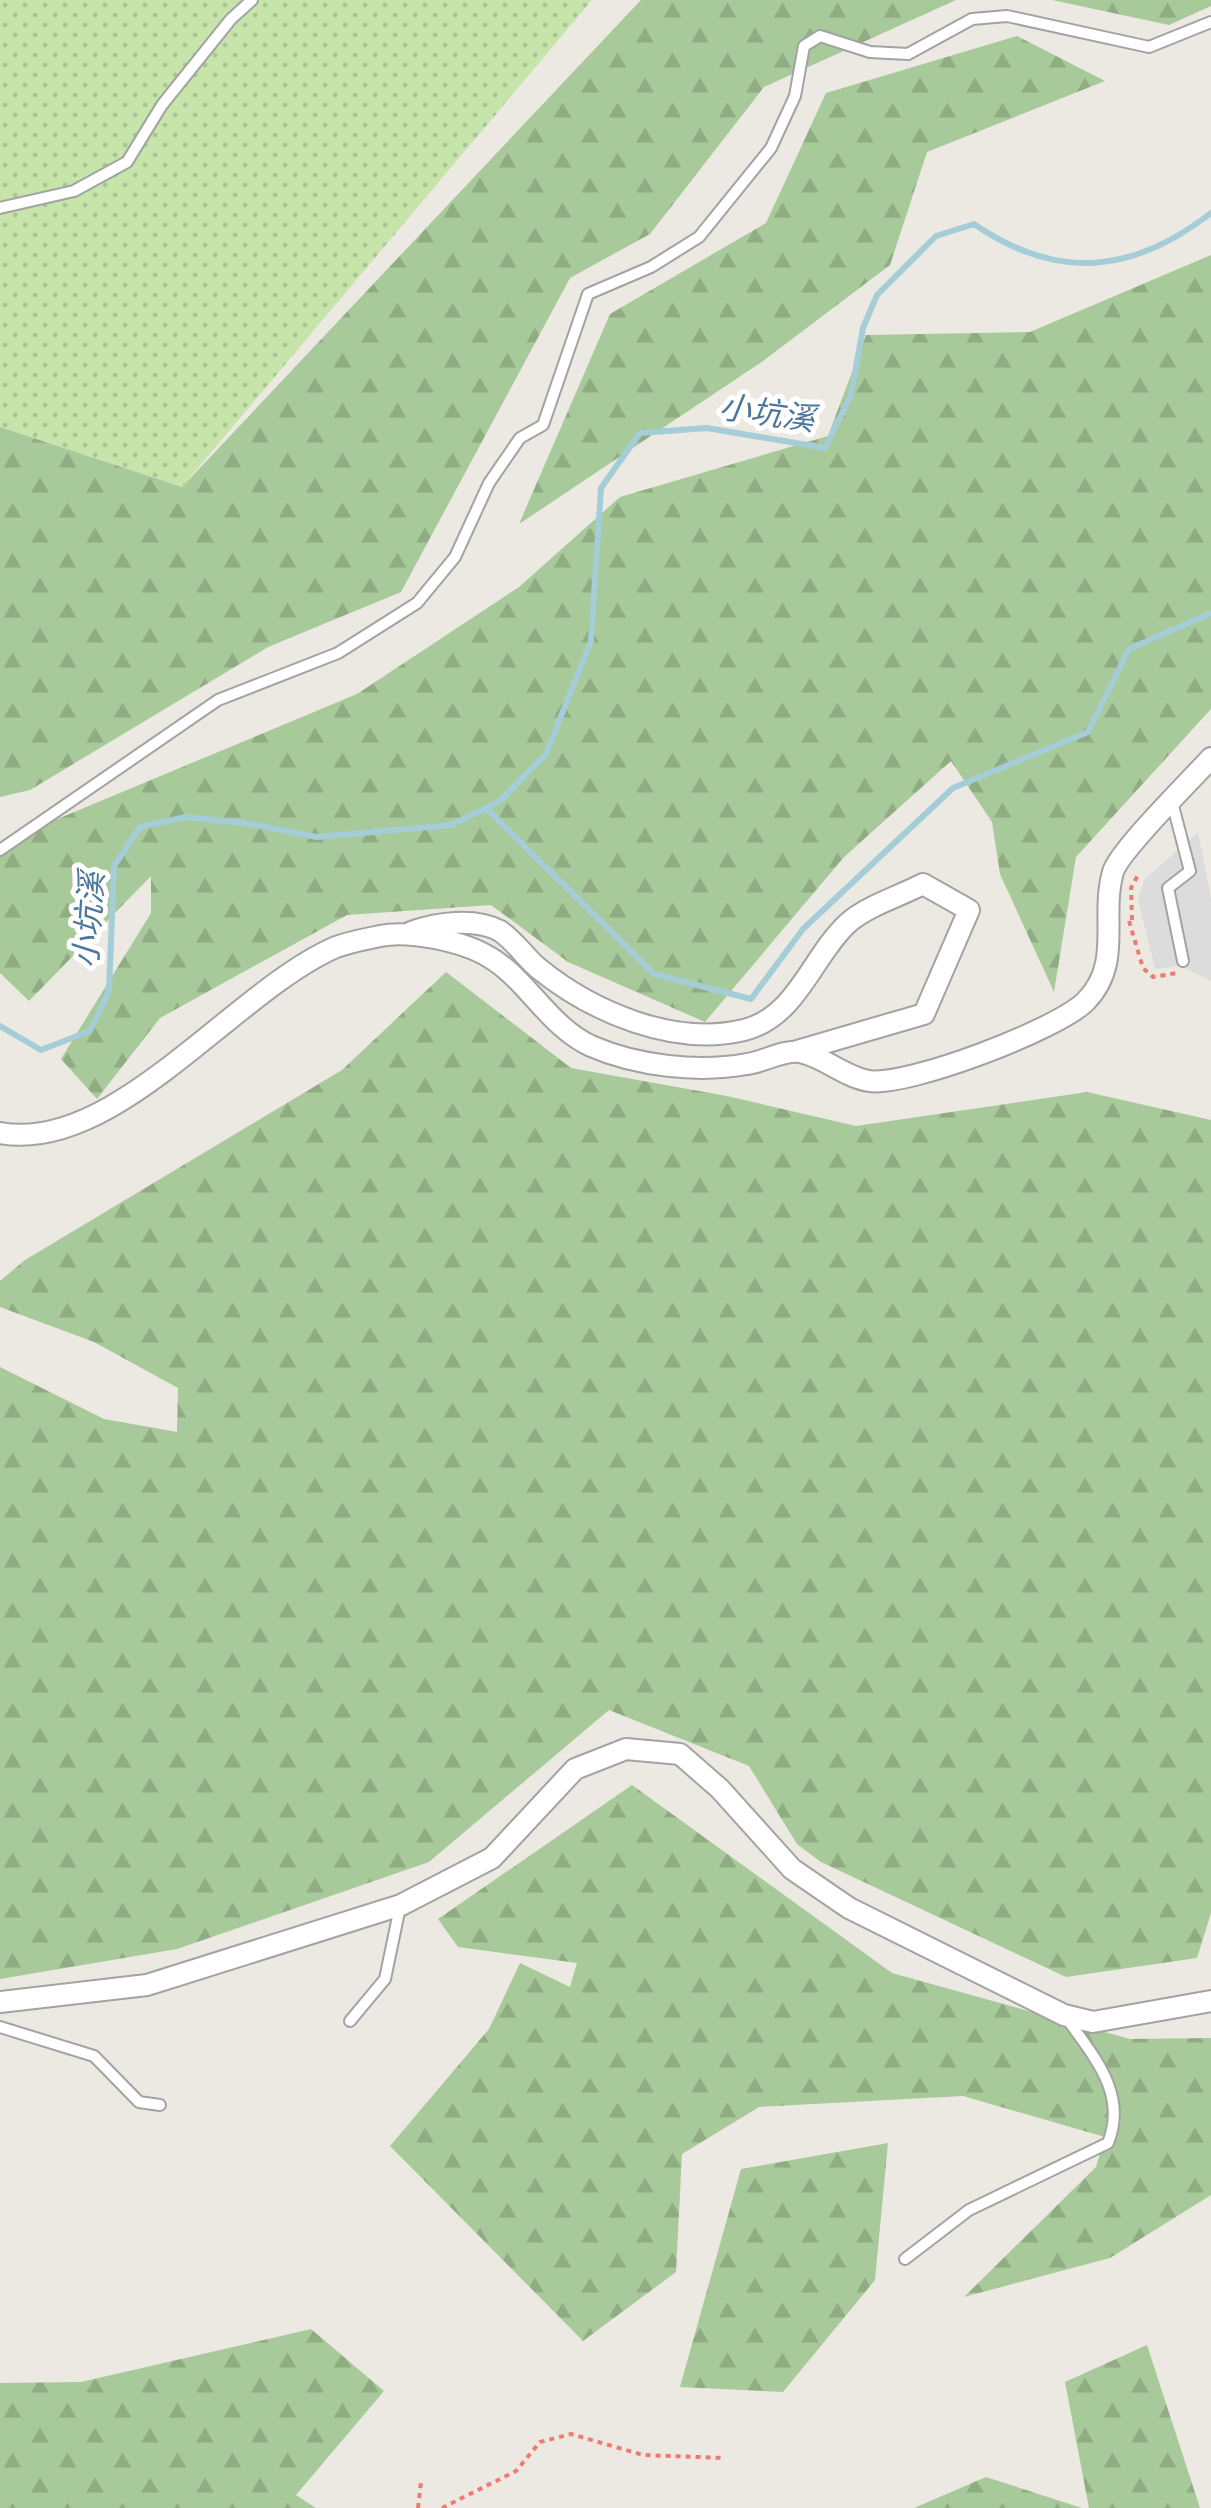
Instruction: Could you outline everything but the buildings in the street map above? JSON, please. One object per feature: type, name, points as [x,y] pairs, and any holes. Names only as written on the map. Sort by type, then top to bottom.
[{"type":"street","points":[[796,1051],[869,1081],[908,1077],[1052,1027],[1088,1000],[1110,961],[1113,868],[1211,758]]},
{"type":"street","points":[[0,1133],[54,1134],[97,1113],[170,1065],[279,980],[337,946],[411,932],[439,922],[498,930],[540,969],[611,1014],[704,1034],[747,1030],[791,1002],[818,956],[850,920],[922,884],[969,910],[924,1014],[745,1065],[662,1066],[589,1045],[542,1010],[490,957],[411,932]]},
{"type":"street","points":[[0,2002],[147,1984],[401,1904],[492,1858],[575,1769],[626,1749],[680,1754],[720,1789],[792,1869],[849,1908],[1064,2016],[1093,2022],[1211,2001]]},
{"type":"lane","points":[[0,208],[74,192],[127,162],[162,106],[230,20],[252,0]]},
{"type":"lane","points":[[0,850],[218,700],[338,653],[417,603],[455,558],[489,483],[520,438],[543,425],[588,294],[650,267],[699,237],[771,148],[795,96],[804,46],[820,36],[870,52],[908,54],[972,19],[1007,16],[1149,46],[1211,22]]},
{"type":"lane","points":[[1172,802],[1190,871],[1168,888],[1183,967]]},
{"type":"lane","points":[[350,2021],[385,1979],[401,1904]]},
{"type":"lane","points":[[905,2259],[969,2210],[1108,2143],[1118,2118],[1104,2072],[1064,2016]]},
{"type":"lane","points":[[0,2028],[94,2056],[139,2102],[160,2106]]},
{"type":"path","points":[[1140,873],[1131,888],[1132,920],[1142,968],[1153,977],[1183,967]]},
{"type":"path","points":[[1110,928],[1132,920]]},
{"type":"path","points":[[442,2508],[516,2471],[540,2442],[570,2434],[643,2455],[726,2458]]},
{"type":"path","points":[[418,2508],[421,2482]]},
{"type":"green space","points":[[0,0],[592,0],[182,487],[0,427]]},
{"type":"green space","points":[[641,0],[956,0],[764,87],[650,234],[570,278],[401,592],[268,647],[30,790],[0,797],[0,427],[182,487]]},
{"type":"green space","points":[[1052,0],[1211,0],[1211,6],[1169,25]]},
{"type":"green space","points":[[1017,36],[1105,81],[927,152],[890,265],[763,361],[519,524],[610,314],[766,223],[826,93]]},
{"type":"green space","points":[[1211,255],[1211,709],[1076,857],[1054,992],[1000,874],[992,822],[951,761],[844,857],[705,1022],[568,962],[491,905],[347,915],[160,1018],[97,1099],[61,1059],[151,913],[151,876],[29,1001],[0,973],[0,843],[357,694],[519,587],[620,497],[828,436],[866,335],[1030,332]]},
{"type":"green space","points":[[446,972],[571,1068],[727,1096],[856,1126],[1087,1092],[1211,1120],[1211,1913],[1197,1958],[1066,1977],[821,1862],[797,1844],[749,1766],[609,1710],[429,1862],[177,1949],[0,1979],[0,1367],[104,1419],[177,1432],[178,1388],[94,1342],[0,1307],[0,1281],[25,1260],[342,1070]]},
{"type":"green space","points":[[632,1785],[892,1973],[1130,2039],[1211,2038],[1211,2195],[1110,2258],[964,2297],[1096,2167],[1105,2137],[963,2096],[759,2107],[682,2154],[676,2272],[583,2341],[390,2146],[489,2029],[520,1963],[570,1987],[577,1963],[458,1947],[438,1919]]},
{"type":"green space","points":[[888,2143],[875,2280],[783,2392],[680,2387],[741,2169]]},
{"type":"green space","points":[[311,2329],[384,2391],[296,2495],[316,2508],[0,2508],[0,2383],[81,2382]]},
{"type":"green space","points":[[1147,2345],[1200,2508],[1089,2508],[1065,2382]]},
{"type":"green space","points":[[986,2477],[1082,2508],[914,2508]]},
{"type":"shaded area","points":[[1198,832],[1211,898],[1211,981],[1181,966],[1155,969],[1138,899],[1144,880]]},
{"type":"waterway","name":"小坑溪","points":[[0,1026],[41,1050],[90,1031],[109,991],[114,866],[140,827],[186,817],[317,837],[451,825],[499,802],[546,754],[591,641],[601,488],[640,433],[707,428],[825,448],[851,395],[863,328],[877,295],[936,236],[974,224],[1035,255],[1094,263],[1152,248],[1211,213]]},
{"type":"waterway","name":"小坑溪","points":[[486,808],[654,974],[751,999],[803,929],[953,788],[1088,732],[1129,649],[1211,613]]}]
